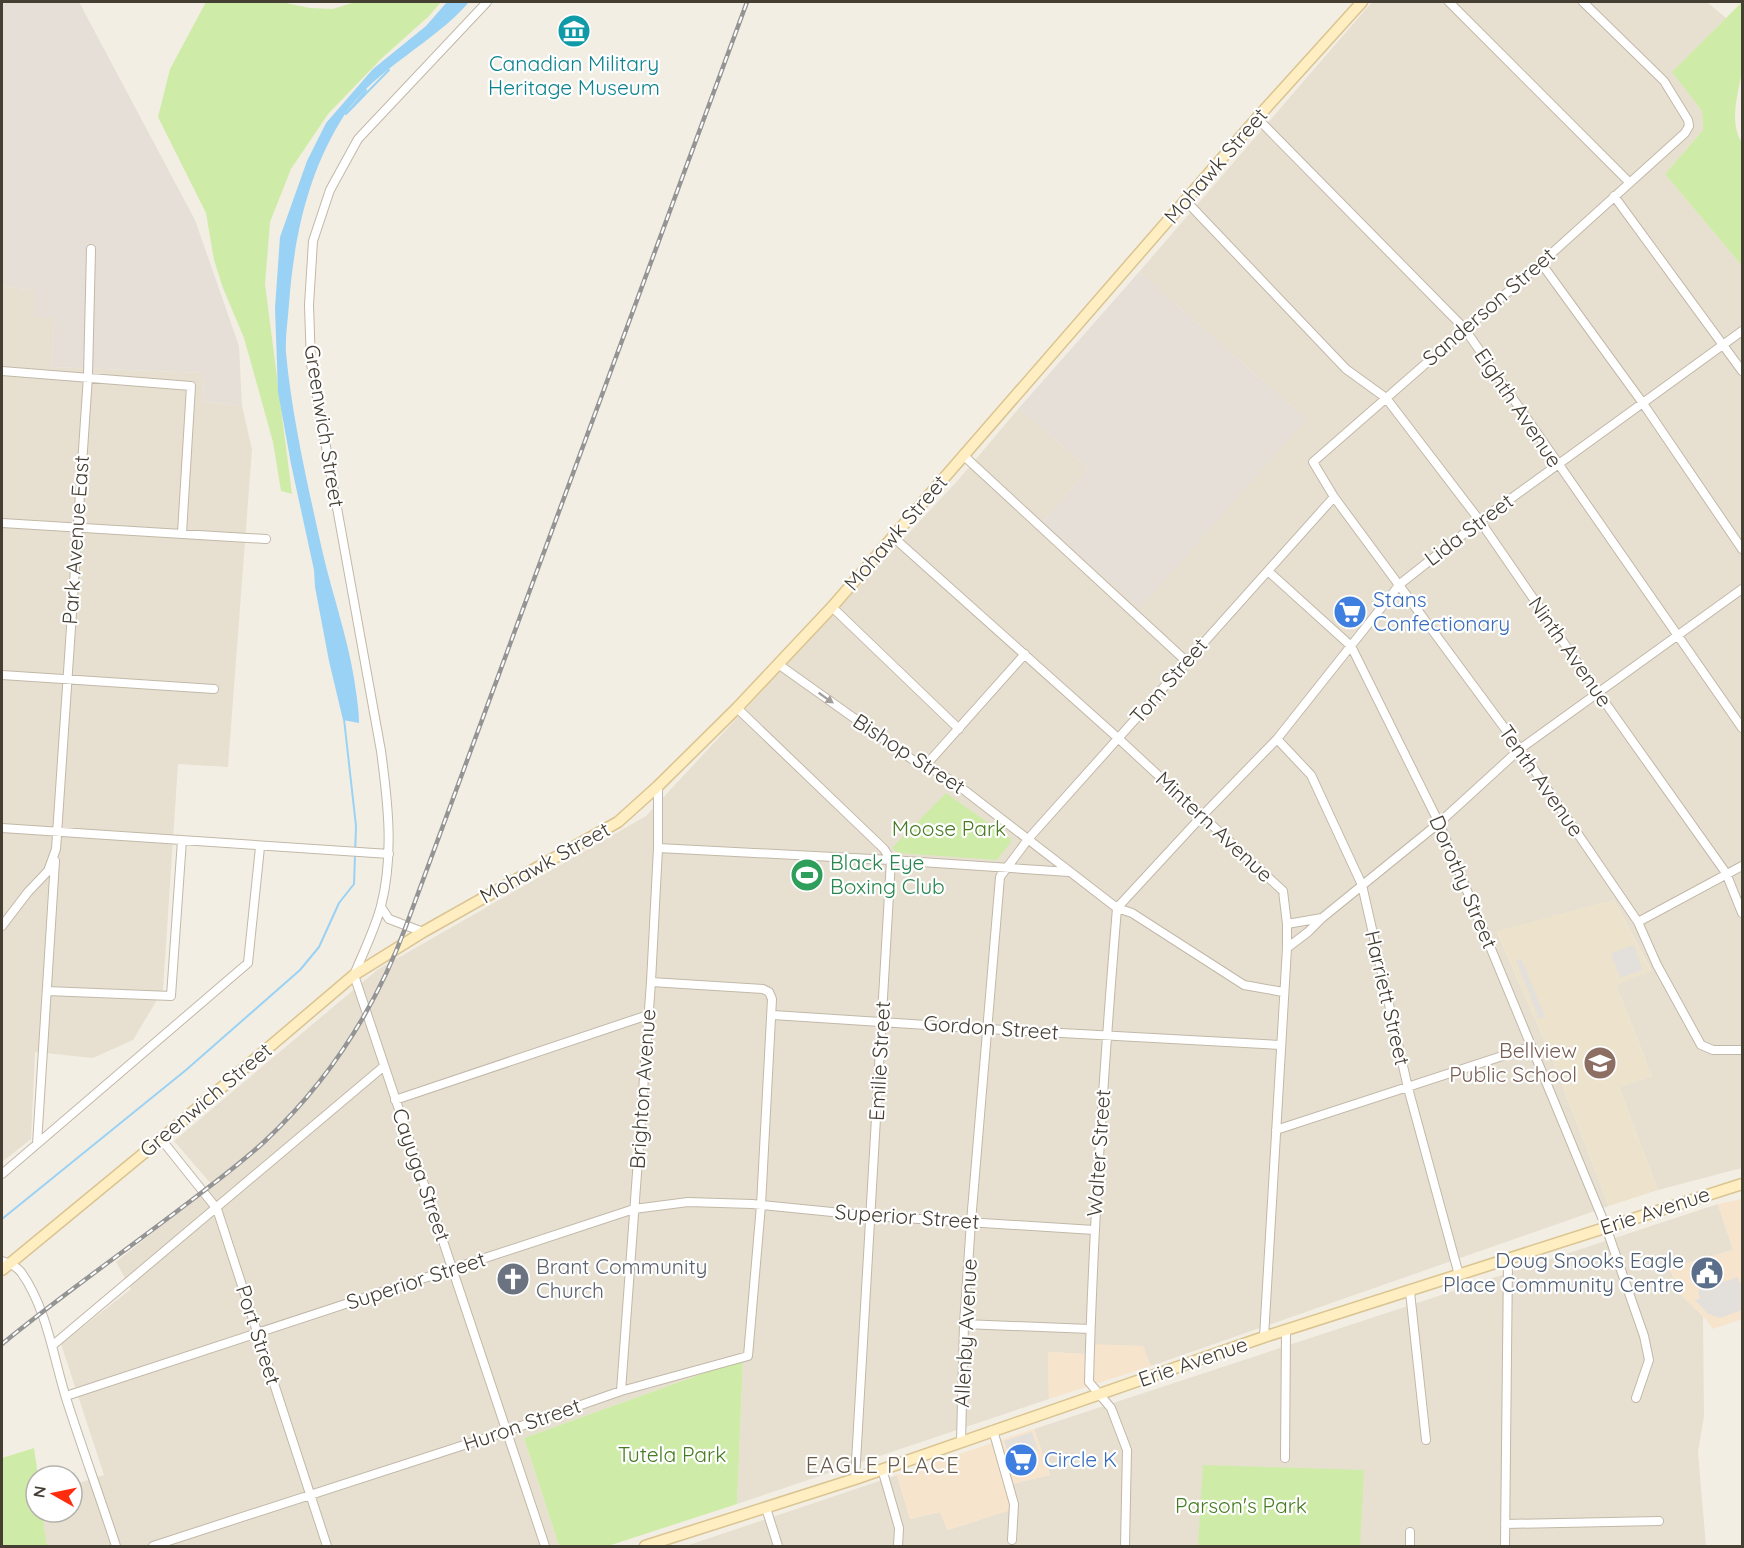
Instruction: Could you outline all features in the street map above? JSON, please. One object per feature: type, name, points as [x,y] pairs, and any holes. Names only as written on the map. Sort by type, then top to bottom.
[{"type":"street","name":"Greenwich Street","points":[[4,1265],[161,1139],[354,975],[381,907],[390,854],[388,805],[381,752],[311,364],[309,305],[314,241],[330,190],[358,139],[487,2]]},
{"type":"street","name":"Mohawk Street","points":[[354,975],[423,932],[618,822],[658,786],[737,708],[832,607],[1257,118],[1362,2]]},
{"type":"street","points":[[1449,2],[1629,182]]},
{"type":"street","name":"Sanderson Street","points":[[1334,497],[1313,462],[1541,263],[1685,133],[1689,126],[1688,120],[1664,81],[1583,2]]},
{"type":"street","name":"Eighth Avenue","points":[[1257,118],[1464,328],[1557,465],[1743,728]]},
{"type":"street","points":[[1614,196],[1743,371]]},
{"type":"street","name":"Ninth Avenue","points":[[1186,201],[1346,369],[1386,398],[1480,521],[1726,873],[1743,913]]},
{"type":"street","name":"Park Avenue East","points":[[37,1144],[66,678],[88,376],[91,249]]},
{"type":"street","points":[[1541,263],[1642,402],[1743,549]]},
{"type":"street","name":"Lida Street","points":[[1118,908],[1202,816],[1277,739],[1400,584],[1480,521],[1743,331]]},
{"type":"street","points":[[2,371],[88,376],[191,386],[182,533]]},
{"type":"street","points":[[963,455],[1186,661]]},
{"type":"street","name":"Tom Street","points":[[1006,867],[1029,838],[1334,497]]},
{"type":"street","name":"Tenth Avenue","points":[[1334,497],[1520,749],[1638,922],[1657,965],[1701,1045],[1713,1050],[1743,1050]]},
{"type":"street","points":[[2,523],[266,539]]},
{"type":"street","name":"Mintern Avenue","points":[[892,537],[1119,739],[1282,891],[1287,924],[1287,948],[1264,1337]]},
{"type":"street","name":"Dorothy Street","points":[[1268,571],[1351,646],[1439,823],[1606,1227],[1644,1336],[1649,1360],[1636,1398]]},
{"type":"street","points":[[1287,948],[1439,823],[1520,749],[1743,589]]},
{"type":"street","points":[[832,607],[959,729]]},
{"type":"street","points":[[926,765],[1025,654]]},
{"type":"street","name":"Bishop Street","points":[[778,664],[913,760],[926,765],[955,783],[1118,908],[1132,913],[1244,985],[1284,992]]},
{"type":"street","points":[[2,675],[214,689]]},
{"type":"street","points":[[737,708],[884,849],[891,860]]},
{"type":"street","name":"Harriett Street","points":[[1277,739],[1311,775],[1362,885],[1408,1088],[1459,1275]]},
{"type":"street","name":"Brighton Avenue","points":[[621,1391],[651,982],[658,848],[658,786]]},
{"type":"street","points":[[2,828],[390,854]]},
{"type":"street","points":[[47,991],[171,996],[182,840]]},
{"type":"street","points":[[2,1174],[248,963],[260,847]]},
{"type":"street","points":[[658,848],[1071,872]]},
{"type":"street","points":[[2,926],[28,892],[48,871],[56,849]]},
{"type":"street","name":"Emilie Street","points":[[855,1479],[891,860]]},
{"type":"street","points":[[1638,922],[1726,873],[1743,866]]},
{"type":"street","name":"Allenby Avenue","points":[[961,1441],[964,1324],[971,1222],[1000,877],[1006,867]]},
{"type":"street","points":[[381,907],[389,919],[423,932]]},
{"type":"street","name":"Walter Street","points":[[1118,908],[1107,1035],[1095,1230],[1089,1382],[1111,1408],[1127,1450],[1125,1546]]},
{"type":"street","points":[[1287,924],[1322,918]]},
{"type":"street","name":"Cayuga Street","points":[[354,975],[544,1546]]},
{"type":"street","points":[[651,982],[763,989],[771,995],[773,1015],[761,1205]]},
{"type":"street","points":[[395,1100],[648,1015]]},
{"type":"street","name":"Gordon Street","points":[[773,1015],[1280,1045]]},
{"type":"street","points":[[1276,1130],[1530,1047]]},
{"type":"street","points":[[52,1345],[384,1067]]},
{"type":"street","name":"Port Street","points":[[161,1139],[217,1209],[327,1546]]},
{"type":"street","name":"Erie Avenue","points":[[645,1546],[855,1479],[1264,1337],[1743,1184]]},
{"type":"street","name":"Superior Street","points":[[66,1396],[634,1209],[688,1202],[761,1205],[872,1216],[1095,1230]]},
{"type":"street","name":"Huron Street","points":[[153,1546],[507,1431],[621,1391],[748,1356],[761,1205]]},
{"type":"street","points":[[1505,1546],[1508,1259]]},
{"type":"street","points":[[4,1265],[20,1270],[41,1313],[116,1546]]},
{"type":"street","points":[[1410,1292],[1426,1440]]},
{"type":"street","points":[[964,1324],[1090,1329]]},
{"type":"street","points":[[1285,1458],[1286,1330]]},
{"type":"street","points":[[993,1430],[1014,1504],[1012,1540]]},
{"type":"street","points":[[882,1469],[899,1528],[898,1546]]},
{"type":"street","points":[[766,1508],[778,1546]]},
{"type":"street","points":[[1505,1524],[1659,1521]]},
{"type":"street","points":[[1410,1532],[1410,1546]]},
{"type":"shaded area","points":[[2,2],[79,2],[195,220],[239,346],[242,406],[203,401],[204,373],[51,367],[55,318],[35,317],[35,290],[2,286]]},
{"type":"shaded area","points":[[1372,2],[1707,2],[1726,18],[1673,72],[1702,111],[1703,130],[1665,174],[1742,266],[1742,1168],[1658,1190],[1619,1087],[1652,1076],[1616,985],[1651,970],[1614,900],[1497,932],[1549,1051],[1609,1206],[1151,1366],[1142,1346],[1086,1345],[1085,1354],[1048,1352],[1049,1399],[737,1504],[743,1359],[524,1438],[559,1546],[47,1546],[44,1524],[84,1524],[84,1481],[104,1475],[61,1344],[131,1289],[116,1262],[212,1185],[174,1141],[377,970],[646,816],[959,479],[1019,408],[1089,469],[1043,522],[1306,419],[1139,272]]},
{"type":"shaded area","points":[[1139,272],[1306,419],[1140,608],[1043,522],[1089,469],[1019,408]]},
{"type":"shaded area","points":[[2,286],[35,290],[55,318],[51,367],[204,373],[203,401],[242,406],[252,449],[228,767],[178,764],[163,990],[133,1040],[93,1058],[35,1052],[31,1139],[2,1162]]},
{"type":"shaded area","name":"Bellview Public School","points":[[1614,900],[1651,971],[1616,985],[1652,1076],[1619,1087],[1658,1190],[1609,1206],[1549,1051],[1497,931]]},
{"type":"shaded area","points":[[1634,945],[1643,970],[1620,978],[1611,953]]},
{"type":"shaded area","points":[[1521,958],[1545,1017],[1539,1019],[1516,960]]},
{"type":"shaded area","points":[[1742,1199],[1742,1319],[1713,1329],[1678,1292],[1670,1268],[1733,1250],[1718,1204]]},
{"type":"shaded area","points":[[1718,1204],[1733,1250],[1670,1268],[1678,1292],[1703,1316],[1704,1416],[1698,1452],[1706,1546],[686,1546],[897,1475],[910,1519],[940,1512],[948,1530],[1010,1510],[1008,1485],[1050,1475],[1034,1429]]},
{"type":"shaded area","points":[[1738,1277],[1739,1282],[1742,1282],[1742,1310],[1720,1318],[1708,1314],[1695,1300],[1700,1298],[1698,1290]]},
{"type":"shaded area","points":[[1086,1344],[1143,1346],[1151,1366],[1049,1399],[1048,1352],[1085,1354]]},
{"type":"shaded area","points":[[1034,1429],[1050,1475],[1008,1485],[1010,1510],[947,1530],[940,1512],[910,1519],[897,1475]]},
{"type":"shaded area","points":[[1032,1432],[1038,1450],[1010,1459],[1004,1441]]},
{"type":"green space","points":[[206,2],[281,2],[310,8],[333,9],[355,2],[441,2],[328,114],[291,169],[270,222],[265,284],[292,494],[281,491],[273,442],[244,338],[214,260],[206,213],[158,117],[170,69]]},
{"type":"green space","points":[[1741,3],[1743,54],[1735,116],[1742,143],[1742,266],[1665,174],[1703,130],[1702,111],[1672,72]]},
{"type":"green space","name":"Moose Park","points":[[946,793],[1010,838],[1011,842],[997,860],[898,853],[892,848]]},
{"type":"green space","name":"Tutela Park","points":[[743,1359],[737,1504],[608,1546],[559,1546],[524,1438]]},
{"type":"green space","points":[[34,1448],[36,1464],[24,1464],[24,1524],[44,1524],[47,1546],[2,1546],[2,1458]]},
{"type":"green space","name":"Parson's Park","points":[[1203,1465],[1364,1470],[1360,1546],[1198,1546]]},
{"type":"water","points":[[447,2],[469,2],[439,31],[389,69],[358,97],[332,136],[321,158],[305,205],[291,279],[286,347],[292,403],[323,554],[351,662],[359,723],[343,720],[329,661],[314,570],[278,392],[275,308],[280,237],[307,161],[326,123],[373,69],[426,26]]},
{"type":"waterway","points":[[366,90],[346,114],[389,70]]},
{"type":"waterway","points":[[2,1219],[186,1070],[300,970],[319,947],[339,903],[354,884],[356,826],[344,719]]},
{"type":"railway","points":[[2,1344],[221,1178],[265,1141],[288,1118],[330,1068],[365,1014],[406,926],[747,2]]},
{"type":"place","name":"Canadian Military Heritage Museum","points":[[574,31]]},
{"type":"place","name":"Stans Confectionary","points":[[1350,612]]},
{"type":"place","name":"Black Eye Boxing Club","points":[[807,875]]},
{"type":"place","name":"Bellview Public School","points":[[1600,1063]]},
{"type":"place","name":"Doug Snooks Eagle Place Community Centre","points":[[1707,1273]]},
{"type":"place","name":"Brant Community Church","points":[[513,1279]]},
{"type":"place","name":"Circle K","points":[[1021,1460]]},
{"type":"district","name":"EAGLE PLACE","points":[[883,1465]]}]
